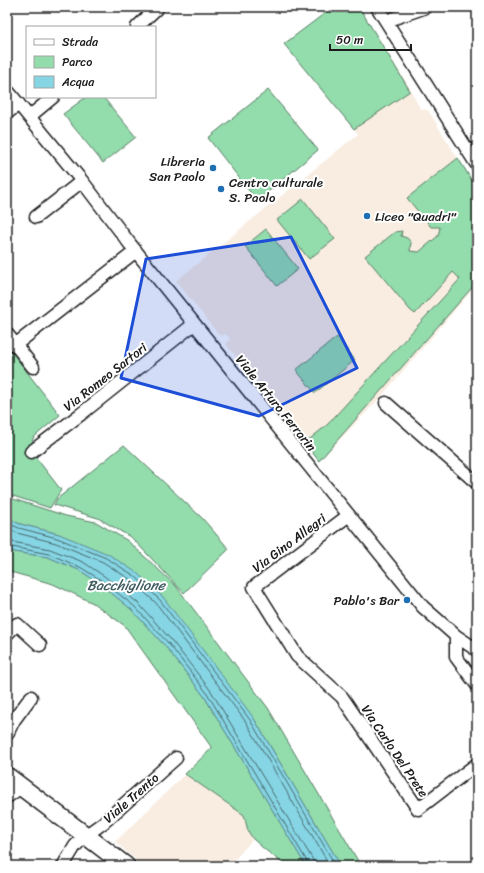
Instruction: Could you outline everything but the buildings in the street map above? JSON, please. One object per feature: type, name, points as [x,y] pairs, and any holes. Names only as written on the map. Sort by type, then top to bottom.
[{"type":"main road","points":[[7,776],[126,866]]},
{"type":"street","points":[[377,7],[477,165]]},
{"type":"street","points":[[386,20],[426,7]]},
{"type":"street","points":[[137,26],[157,8]]},
{"type":"street","name":"Viale Arturo Ferrarin","points":[[7,90],[82,181],[194,324],[423,607],[456,636],[477,650]]},
{"type":"street","points":[[29,117],[52,98]]},
{"type":"street","points":[[7,113],[19,104]]},
{"type":"street","points":[[36,218],[82,181]]},
{"type":"street","points":[[15,345],[136,251]]},
{"type":"street","name":"Via Romeo Sartori","points":[[31,452],[194,324]]},
{"type":"street","points":[[7,334],[33,367]]},
{"type":"street","points":[[386,403],[476,480]]},
{"type":"street","name":"Via Gino Allegri","points":[[333,689],[297,656],[254,587],[349,515]]},
{"type":"street","points":[[7,634],[16,624],[40,645]]},
{"type":"street","points":[[456,636],[456,657],[477,685]]},
{"type":"street","name":"Via Carlo Del Prete","points":[[333,689],[342,697],[418,809],[477,764]]},
{"type":"street","points":[[7,734],[14,720],[31,697]]},
{"type":"street","name":"Viale Trento","points":[[63,866],[75,846],[85,836],[103,823],[176,758]]},
{"type":"street","points":[[7,797],[21,787]]},
{"type":"highlighted area","points":[[291,237],[357,368],[259,416],[121,378],[146,259]]},
{"type":"shaded area","name":"Liceo \"Quadri\"","points":[[333,7],[359,7],[411,90],[420,109],[428,110],[477,189],[477,284],[380,398],[319,461],[226,344],[230,339],[226,334],[220,336],[176,281],[358,134],[284,44]]},
{"type":"shaded area","points":[[185,774],[244,815],[248,831],[253,839],[229,866],[143,866],[115,842]]},
{"type":"green space","points":[[333,7],[359,7],[410,91],[354,129],[284,44]]},
{"type":"green space","points":[[268,90],[318,150],[257,201],[208,138]]},
{"type":"green space","points":[[85,98],[104,98],[136,137],[103,163],[63,114]]},
{"type":"green space","points":[[458,158],[477,189],[477,282],[319,461],[305,443],[327,425],[460,279],[453,272],[415,314],[365,256],[395,232],[402,231],[401,236],[407,238],[411,242],[410,251],[419,252],[438,236],[440,227],[431,227],[427,222],[428,215],[421,215],[407,198]]},
{"type":"green space","points":[[303,199],[335,239],[309,259],[277,220]]},
{"type":"green space","points":[[266,229],[298,269],[277,286],[245,246]]},
{"type":"green space","points":[[337,337],[355,360],[315,393],[296,370]]},
{"type":"green space","points":[[7,346],[60,415],[33,438],[31,451],[61,490],[50,508],[7,494]]},
{"type":"green space","points":[[124,445],[202,518],[229,549],[184,593],[132,538],[98,518],[54,505],[57,499]]},
{"type":"green space","points":[[7,497],[66,516],[96,522],[128,541],[176,586],[268,708],[361,866],[341,866],[253,717],[59,534],[20,524],[7,518]]},
{"type":"green space","points":[[7,549],[14,552],[48,557],[79,570],[99,583],[131,609],[166,647],[204,696],[306,866],[286,866],[253,839],[248,831],[244,815],[185,774],[212,748],[125,626],[93,603],[53,584],[7,571]]},
{"type":"water","name":"Bacchiglione","points":[[7,518],[20,524],[59,534],[108,554],[137,573],[163,597],[253,717],[341,866],[306,866],[204,696],[166,647],[131,609],[99,583],[79,570],[48,557],[14,552],[7,549]]},
{"type":"place","name":"Libreria San Paolo","points":[[213,168]]},
{"type":"place","name":"Centro culturale S. Paolo","points":[[221,189]]},
{"type":"place","name":"Liceo \"Quadri\"","points":[[367,216]]},
{"type":"place","name":"Pablo's Bar","points":[[407,600]]}]
